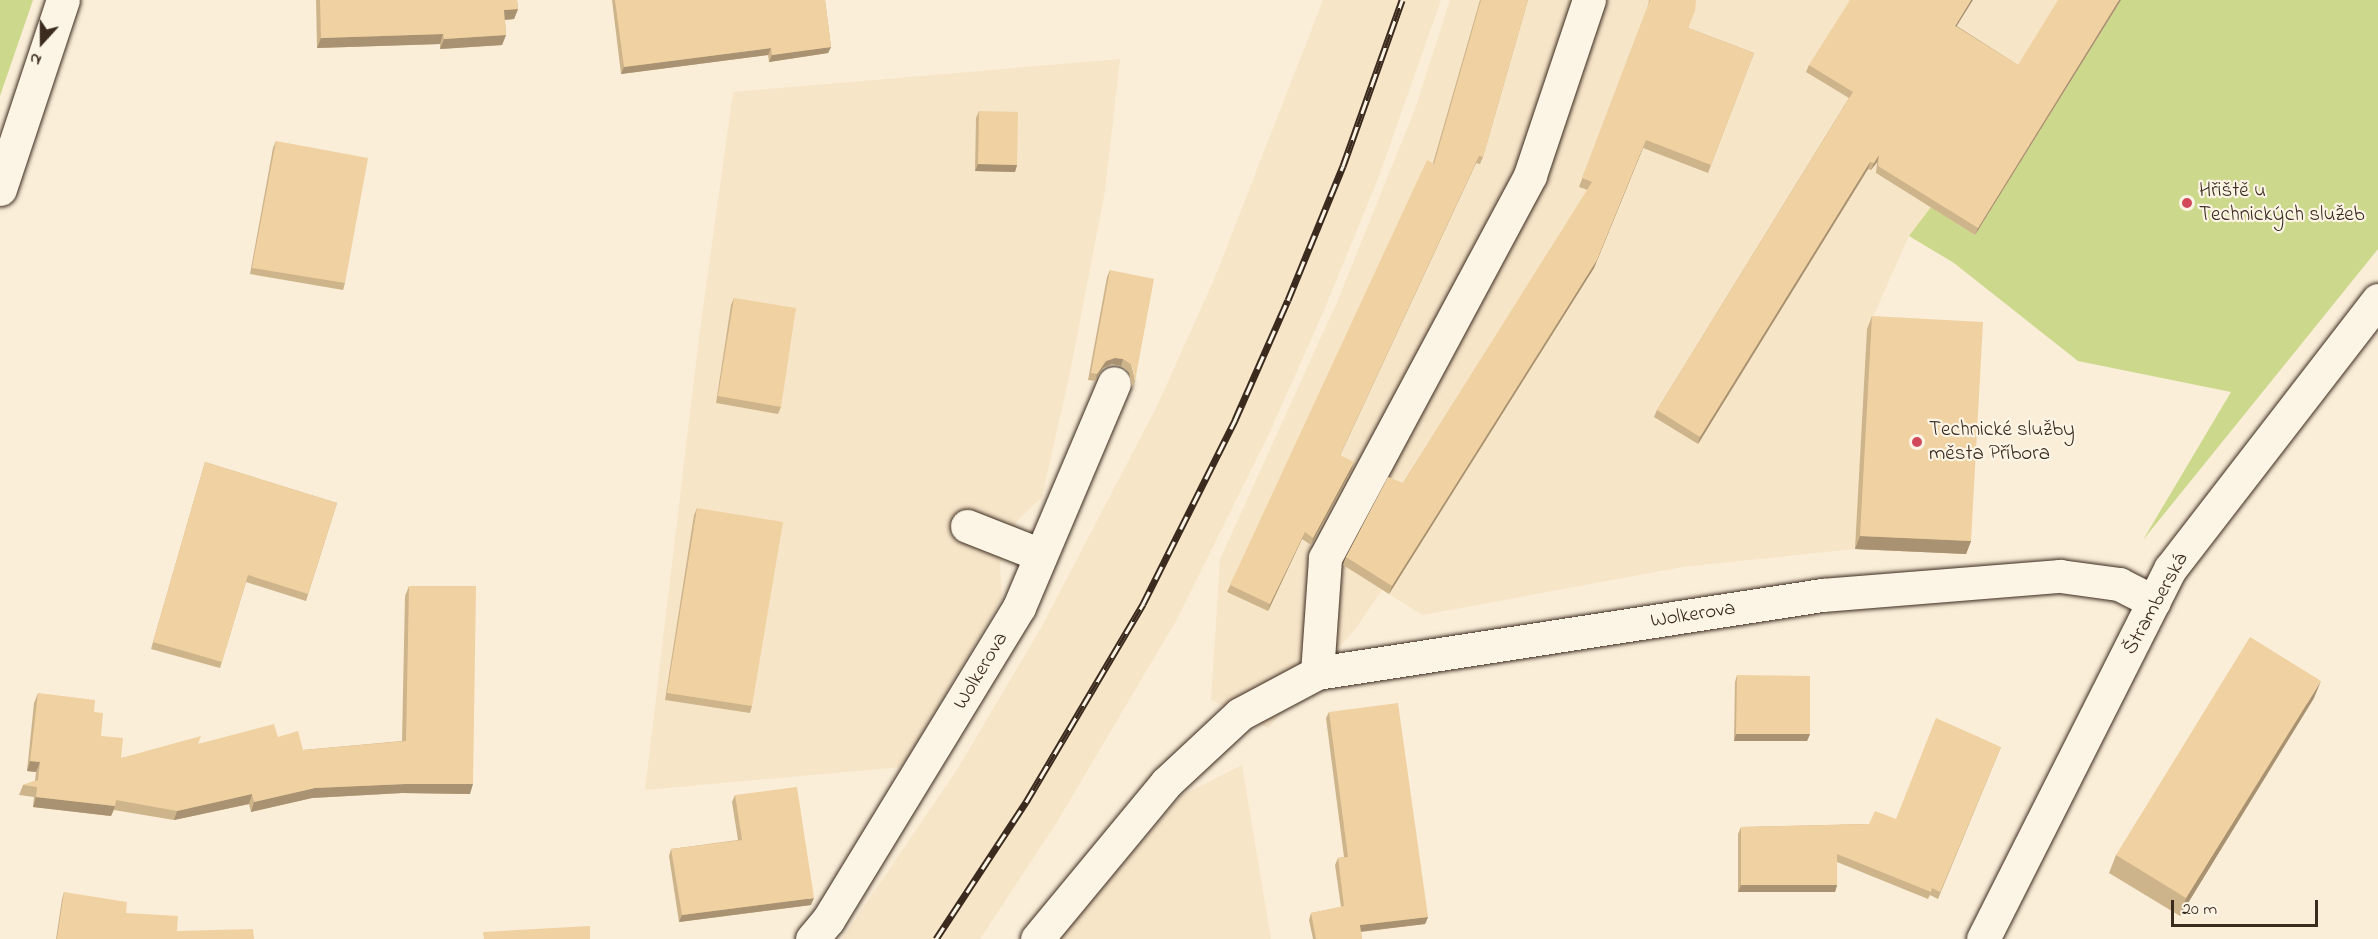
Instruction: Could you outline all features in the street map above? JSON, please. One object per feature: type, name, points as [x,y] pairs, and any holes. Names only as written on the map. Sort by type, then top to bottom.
[{"type":"street","points":[[0,189],[63,0]]},
{"type":"street","points":[[1317,673],[1324,558],[1530,176],[1589,0]]},
{"type":"street","name":"Štramberská","points":[[1983,939],[2170,569],[2378,300]]},
{"type":"street","name":"Wolkerova","points":[[812,939],[828,920],[1019,607],[1114,383]]},
{"type":"street","points":[[968,526],[1041,555]]},
{"type":"street","name":"Wolkerova","points":[[1037,939],[1166,783],[1240,714],[1317,673],[1834,594],[2060,576],[2119,584],[2154,602]]},
{"type":"shaded area","points":[[1323,0],[1441,0],[1378,179],[1322,315],[1268,436],[1176,621],[1057,822],[980,939],[842,939],[958,768],[1041,628],[1157,406],[1215,277]]},
{"type":"shaded area","points":[[1450,0],[2378,0],[2378,249],[2231,392],[1931,207],[1909,236],[1868,328],[1978,335],[1966,554],[1855,549],[1683,567],[1423,615],[1382,590],[1356,628],[1268,728],[1211,700],[1220,559],[1337,302],[1415,109]]},
{"type":"shaded area","points":[[1120,59],[1105,191],[1071,368],[1042,497],[1017,521],[1000,564],[1002,598],[902,767],[645,790],[699,337],[733,92]]},
{"type":"shaded area","points":[[1242,765],[1271,939],[1059,939],[1181,796]]},
{"type":"green space","points":[[0,0],[33,0],[0,96]]},
{"type":"green space","name":"Hřiště u Technických služeb","points":[[2121,0],[2378,0],[2378,249],[2143,540],[2231,392],[2078,361],[1954,263],[1909,236],[1931,207],[1975,235]]},
{"type":"building","points":[[320,0],[517,0],[518,9],[504,10],[506,35],[444,39],[443,34],[321,38]]},
{"type":"building","points":[[615,0],[825,0],[831,47],[772,55],[771,48],[624,67]]},
{"type":"building","points":[[1481,0],[1528,0],[1483,157],[1479,156],[1340,455],[1354,462],[1313,538],[1305,532],[1270,604],[1230,585],[1427,160],[1434,164]]},
{"type":"building","points":[[1650,0],[1696,0],[1695,11],[1688,28],[1754,53],[1711,165],[1646,140],[1597,260],[1392,586],[1346,557],[1388,477],[1403,483],[1592,182],[1582,178]]},
{"type":"building","points":[[1850,0],[1971,0],[1955,26],[2018,65],[2058,0],[2119,0],[1978,228],[1878,166],[1879,155],[1874,163],[1870,162],[1700,437],[1657,410],[1853,92],[1809,65]]},
{"type":"building","points":[[979,111],[1018,112],[1017,165],[978,164]]},
{"type":"building","points":[[276,141],[368,158],[345,283],[252,268]]},
{"type":"building","points":[[1110,270],[1154,279],[1135,381],[1132,365],[1123,359],[1115,358],[1106,361],[1097,374],[1091,373]]},
{"type":"building","points":[[734,298],[796,308],[781,407],[718,396]]},
{"type":"building","name":"Technické služby města Příbora","points":[[1872,316],[1983,322],[1971,541],[1860,536]]},
{"type":"building","points":[[205,462],[337,503],[308,594],[248,575],[222,662],[153,642]]},
{"type":"building","points":[[697,508],[783,522],[752,706],[667,693]]},
{"type":"building","points":[[409,586],[476,586],[473,784],[315,788],[254,802],[252,794],[177,811],[116,800],[115,806],[36,797],[37,787],[23,785],[38,780],[40,762],[30,761],[38,693],[95,700],[94,712],[103,713],[101,736],[123,738],[121,758],[201,736],[198,744],[274,724],[278,737],[298,731],[303,750],[406,741]]},
{"type":"building","points":[[2250,637],[2321,681],[2186,898],[2116,855]]},
{"type":"building","points":[[1737,675],[1810,676],[1810,734],[1736,734]]},
{"type":"building","points":[[1398,703],[1428,917],[1360,925],[1362,939],[1316,939],[1311,913],[1344,906],[1338,858],[1348,857],[1329,712]]},
{"type":"building","points":[[1936,718],[2001,747],[1940,892],[1932,888],[1931,892],[1837,854],[1837,885],[1741,885],[1741,827],[1869,824],[1875,811],[1896,819]]},
{"type":"building","points":[[797,787],[814,898],[682,915],[671,849],[742,840],[735,795]]},
{"type":"building","points":[[64,892],[127,902],[126,913],[178,916],[177,931],[253,929],[254,939],[57,939]]},
{"type":"building","points":[[590,926],[590,939],[484,939],[483,932]]},
{"type":"railway","points":[[936,939],[1026,802],[1143,604],[1235,420],[1288,300],[1343,166],[1402,0]]},
{"type":"place","name":"Hřiště u Technických služeb","points":[[2187,203]]},
{"type":"place","name":"Technické služby města Příbora","points":[[1917,442]]}]
